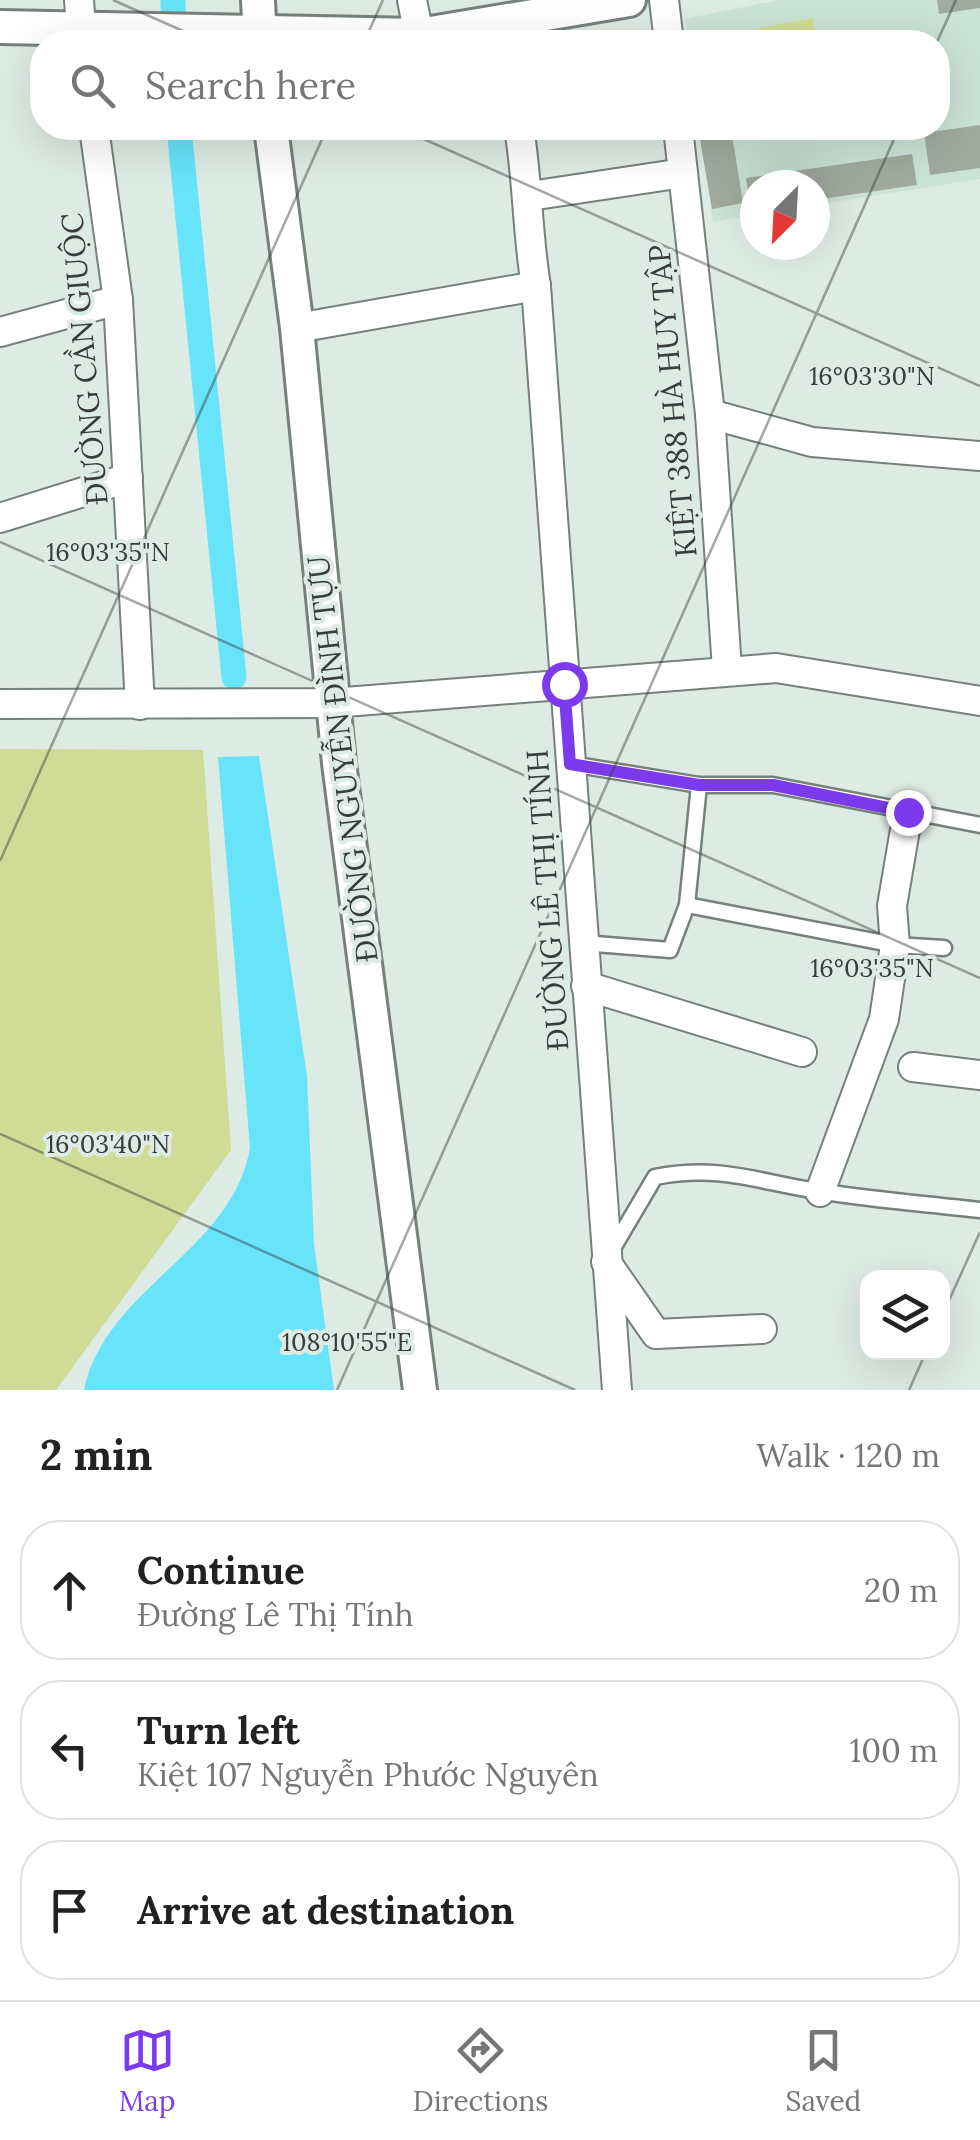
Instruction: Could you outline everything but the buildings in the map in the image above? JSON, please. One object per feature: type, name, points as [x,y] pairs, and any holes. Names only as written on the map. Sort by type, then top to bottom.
[{"type":"street","points":[[258,0],[260,30]]},
{"type":"street","points":[[412,0],[418,30]]},
{"type":"street","points":[[511,30],[628,0]]},
{"type":"street","points":[[664,0],[667,30]]},
{"type":"street","points":[[0,27],[81,24],[125,30]]},
{"type":"street","name":"ĐƯỜNG CẦN GIUỘC","points":[[96,140],[118,300],[140,705]]},
{"type":"street","name":"ĐƯỜNG NGUYỄN ĐÌNH TỰU","points":[[273,140],[297,328],[332,703],[420,1390]]},
{"type":"street","name":"ĐƯỜNG LÊ THỊ TÍNH","points":[[521,140],[530,196],[525,215],[536,286],[617,1390]]},
{"type":"street","name":"KIỆT 388 HÀ HUY TẬP","points":[[679,140],[710,414],[726,670]]},
{"type":"street","points":[[530,196],[683,173]]},
{"type":"street","points":[[297,328],[536,286]]},
{"type":"street","points":[[0,332],[118,300]]},
{"type":"street","points":[[710,414],[812,442],[980,456]]},
{"type":"street","points":[[0,518],[128,478]]},
{"type":"street","points":[[0,704],[332,703],[776,668],[980,700]]},
{"type":"street","points":[[820,1192],[884,1019],[896,945],[892,906],[908,812]]},
{"type":"street","points":[[586,986],[802,1052]]},
{"type":"street","points":[[913,1067],[980,1075]]},
{"type":"street","points":[[606,1261],[656,1334],[762,1329]]},
{"type":"lane","points":[[570,764],[699,785],[773,785],[980,825]]},
{"type":"lane","points":[[583,943],[670,950],[686,905],[699,785]]},
{"type":"lane","points":[[686,905],[896,945],[944,948]]},
{"type":"lane","points":[[606,1261],[655,1177],[698,1169],[766,1178],[820,1192],[980,1210]]},
{"type":"shaded area","points":[[779,0],[980,0],[980,179],[830,203],[830,170],[740,170],[740,218],[713,222],[702,140],[950,140],[950,30],[686,30],[685,19]]},
{"type":"green space","points":[[813,18],[815,30],[749,30]]},
{"type":"green space","points":[[0,749],[203,750],[231,1150],[56,1390],[0,1390]]},
{"type":"water","points":[[259,756],[307,1076],[314,1244],[334,1390],[84,1390],[97,1354],[117,1323],[220,1215],[239,1184],[250,1148],[218,757]]},
{"type":"waterway","points":[[173,0],[174,30]]},
{"type":"waterway","points":[[180,140],[234,677]]},
{"type":"route","points":[[564,684],[570,764],[699,785],[773,785],[908,812]]}]
